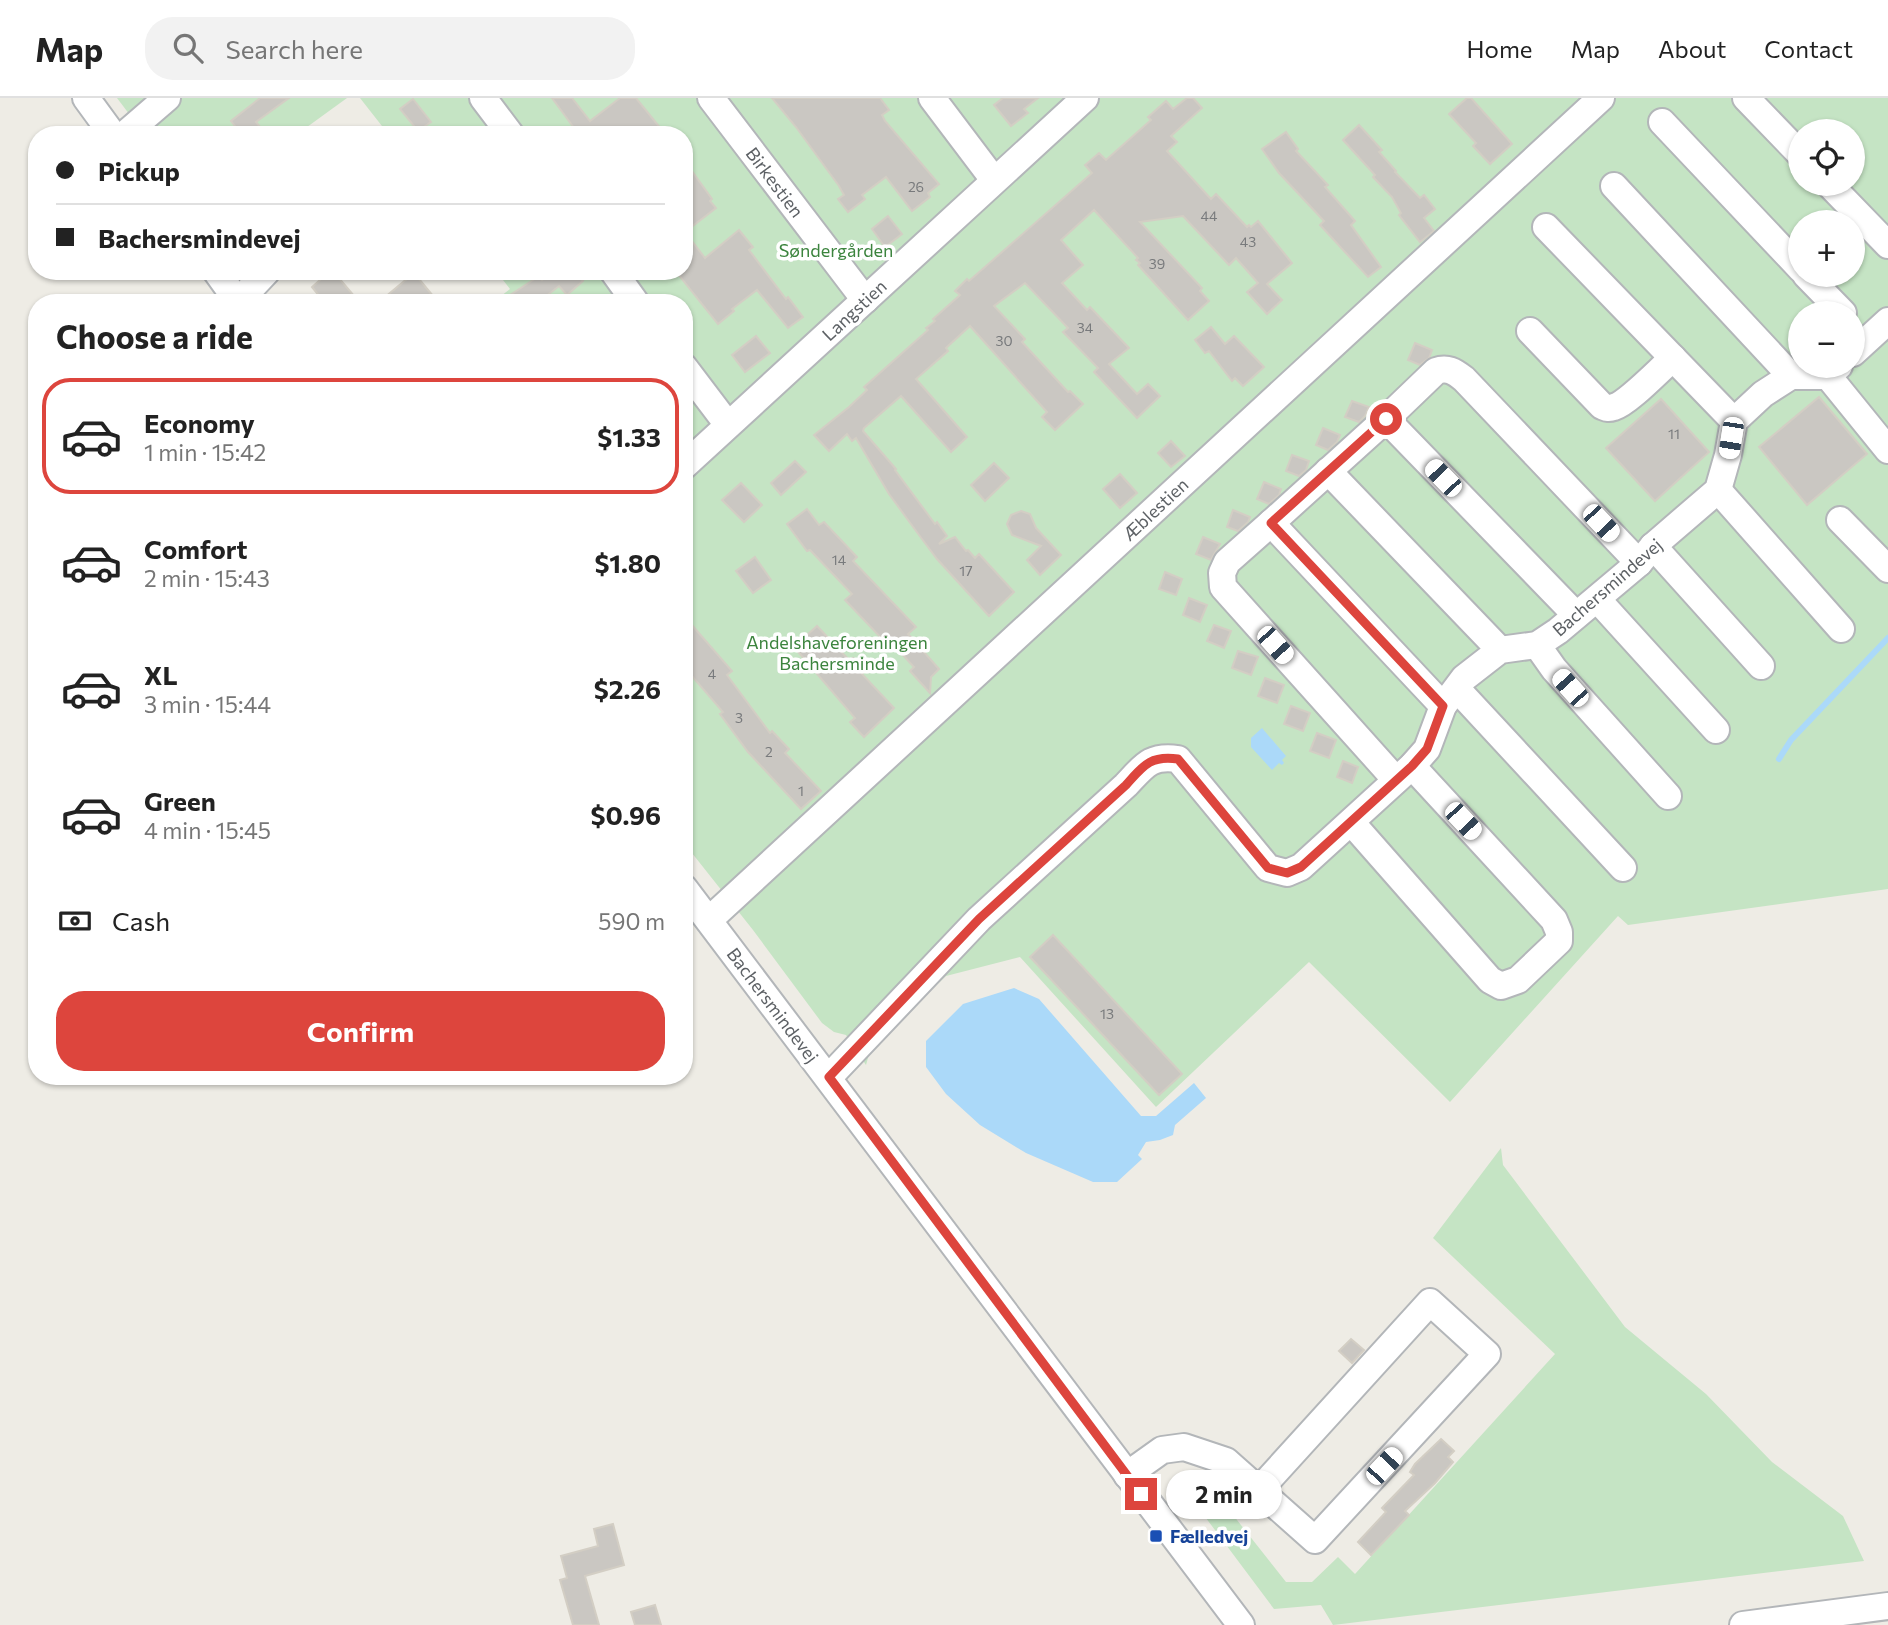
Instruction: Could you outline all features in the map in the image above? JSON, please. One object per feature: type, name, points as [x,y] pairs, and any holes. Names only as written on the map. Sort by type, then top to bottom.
[{"type":"street","points":[[86,98],[106,126]]},
{"type":"street","points":[[134,126],[167,98]]},
{"type":"street","points":[[483,98],[504,126]]},
{"type":"street","name":"Birkestien","points":[[711,98],[865,300]]},
{"type":"street","points":[[932,98],[994,180]]},
{"type":"street","name":"Langstien","points":[[693,458],[1085,98]]},
{"type":"street","name":"Æblestien","points":[[709,920],[1601,98]]},
{"type":"street","points":[[1746,98],[1788,142]]},
{"type":"street","points":[[1662,122],[1788,255]]},
{"type":"street","points":[[1614,186],[1788,373]]},
{"type":"street","points":[[1841,196],[1888,245]]},
{"type":"street","points":[[1546,227],[1734,421]]},
{"type":"street","points":[[246,294],[259,280]]},
{"type":"street","points":[[1818,287],[1831,301]]},
{"type":"street","points":[[1530,331],[1602,406],[1608,408],[1624,401],[1673,358]]},
{"type":"street","points":[[1351,822],[1490,980],[1501,986],[1518,980],[1559,942],[1559,932],[1554,920],[1404,773],[1223,587],[1222,573],[1227,562],[1436,371],[1444,368],[1455,372],[1761,666]]},
{"type":"street","points":[[1788,378],[1763,394],[1734,421],[1718,491],[1842,629]]},
{"type":"street","points":[[1839,378],[1888,450]]},
{"type":"street","points":[[693,379],[728,425]]},
{"type":"street","points":[[1386,419],[1576,615]]},
{"type":"street","points":[[829,1077],[988,910],[1126,785],[1145,764],[1162,757],[1178,759],[1268,868],[1287,873],[1301,867],[1427,749],[1450,697],[1464,678],[1500,650],[1328,471]]},
{"type":"street","name":"Bachersmindevej","points":[[1500,650],[1537,645],[1597,599],[1718,491]]},
{"type":"street","points":[[1840,520],[1888,569]]},
{"type":"street","points":[[1271,523],[1623,868]]},
{"type":"street","points":[[1597,599],[1716,730]]},
{"type":"street","points":[[1537,645],[1554,669],[1668,796]]},
{"type":"street","name":"Bachersmindevej","points":[[693,900],[1241,1625]]},
{"type":"street","points":[[1127,1475],[1162,1450],[1184,1447],[1226,1461],[1315,1540],[1487,1354],[1430,1302],[1259,1490]]},
{"type":"street","points":[[1742,1625],[1888,1606]]},
{"type":"green space","points":[[117,98],[347,98],[308,126],[138,126]]},
{"type":"green space","points":[[360,98],[1888,98],[1888,889],[1628,925],[1618,916],[1450,1102],[1309,962],[1156,1107],[1020,957],[946,976],[871,1047],[866,1065],[846,1035],[834,1032],[822,1023],[693,854],[693,294],[504,294],[510,289],[503,280],[693,280],[693,126],[382,126]]},
{"type":"green space","points":[[1501,1148],[1503,1165],[1625,1327],[1706,1394],[1772,1462],[1843,1516],[1864,1561],[1333,1625],[1321,1605],[1274,1609],[1182,1486],[1207,1482],[1286,1582],[1312,1582],[1338,1557],[1355,1574],[1555,1354],[1433,1238]]},
{"type":"water","points":[[1262,728],[1286,756],[1282,765],[1279,763],[1272,770],[1251,747],[1251,738]]},
{"type":"water","points":[[1014,988],[1039,999],[1141,1116],[1156,1116],[1194,1083],[1206,1098],[1175,1125],[1173,1135],[1146,1142],[1138,1155],[1142,1159],[1117,1182],[1093,1182],[1026,1153],[980,1125],[946,1094],[926,1067],[926,1041],[963,1004]]},
{"type":"building","points":[[260,98],[289,98],[256,122],[259,126],[235,126],[231,121]]},
{"type":"building","points":[[552,98],[572,98],[590,121],[620,98],[636,98],[659,126],[573,126]]},
{"type":"building","points":[[772,98],[880,98],[889,110],[882,115],[885,121],[939,184],[928,193],[930,197],[912,211],[886,177],[862,195],[865,199],[848,212],[838,199],[844,195],[839,186]]},
{"type":"building","points":[[1003,98],[1038,98],[1024,109],[1028,113],[1011,126],[994,105]]},
{"type":"building","points":[[1187,98],[1193,98],[1202,108],[1171,136],[1177,142],[1167,151],[1211,199],[1216,194],[1247,227],[1258,221],[1292,263],[1267,284],[1282,300],[1267,314],[1247,292],[1258,283],[1236,258],[1229,265],[1183,216],[1140,222],[1202,288],[1200,291],[1209,301],[1188,320],[1138,265],[1138,258],[1094,210],[1061,240],[1083,265],[1062,283],[1087,310],[1090,307],[1129,348],[1109,364],[1137,394],[1148,384],[1160,396],[1137,418],[1094,372],[1098,368],[1063,332],[1068,328],[1025,283],[994,306],[1025,339],[1022,342],[1068,392],[1083,404],[1055,430],[1042,417],[1047,412],[970,326],[946,348],[948,351],[916,379],[967,437],[951,452],[901,396],[864,428],[863,431],[947,536],[939,544],[955,537],[975,558],[979,554],[1014,592],[989,616],[919,535],[889,494],[856,438],[852,441],[847,434],[829,451],[814,435],[849,407],[867,390],[864,387],[928,330],[926,328],[935,321],[933,319],[960,295],[955,291],[967,279],[969,281],[1092,173],[1085,165],[1099,153],[1106,160],[1151,120],[1148,117],[1166,101],[1173,109]]},
{"type":"building","points":[[1467,98],[1471,98],[1512,144],[1490,164],[1473,146],[1476,143],[1449,114]]},
{"type":"building","points":[[413,99],[431,122],[425,126],[414,126],[400,109]]},
{"type":"building","points":[[1359,125],[1382,150],[1379,152],[1395,172],[1420,198],[1424,195],[1435,209],[1424,218],[1434,231],[1420,242],[1399,215],[1401,213],[1392,197],[1343,140]]},
{"type":"building","points":[[1286,132],[1298,149],[1296,151],[1328,185],[1325,187],[1355,221],[1351,225],[1381,267],[1368,277],[1320,225],[1324,221],[1279,173],[1262,149]]},
{"type":"building","points":[[693,173],[712,199],[710,201],[716,208],[693,226]]},
{"type":"building","points":[[888,216],[902,234],[885,247],[872,229]]},
{"type":"building","points":[[739,230],[753,247],[749,250],[803,317],[788,328],[757,290],[732,309],[734,311],[718,324],[683,280],[693,280],[693,242],[705,258]]},
{"type":"building","points":[[320,280],[341,280],[352,294],[318,294],[312,287]]},
{"type":"building","points":[[406,280],[420,280],[431,294],[389,294]]},
{"type":"building","points":[[533,280],[583,281],[568,294],[559,286],[549,294],[512,294]]},
{"type":"building","points":[[1211,327],[1225,344],[1234,336],[1264,367],[1243,386],[1235,378],[1232,381],[1209,351],[1205,353],[1195,340]]},
{"type":"building","points":[[756,336],[770,353],[745,372],[732,355]]},
{"type":"building","points":[[1415,343],[1432,350],[1429,358],[1420,365],[1408,360]]},
{"type":"building","points":[[1819,397],[1867,454],[1807,505],[1759,447]]},
{"type":"building","points":[[1661,399],[1709,452],[1655,501],[1606,448]]},
{"type":"building","points":[[1352,401],[1369,407],[1359,422],[1345,417]]},
{"type":"building","points":[[1323,428],[1340,435],[1328,450],[1316,445]]},
{"type":"building","points":[[1171,441],[1185,456],[1171,467],[1158,453]]},
{"type":"building","points":[[1292,455],[1309,461],[1306,470],[1299,476],[1286,471]]},
{"type":"building","points":[[795,461],[806,472],[781,495],[771,483]]},
{"type":"building","points":[[994,463],[1009,478],[985,501],[971,485]]},
{"type":"building","points":[[1120,474],[1137,493],[1120,508],[1103,489]]},
{"type":"building","points":[[1264,482],[1281,489],[1279,495],[1269,504],[1257,499]]},
{"type":"building","points":[[741,483],[762,505],[744,522],[722,500]]},
{"type":"building","points":[[807,509],[819,525],[824,522],[857,557],[853,561],[916,627],[908,634],[939,669],[931,677],[930,693],[910,671],[914,667],[888,639],[885,642],[845,600],[852,594],[810,550],[807,551],[787,524]]},
{"type":"building","points":[[1233,510],[1250,517],[1238,531],[1227,527]]},
{"type":"building","points":[[1021,511],[1030,514],[1036,528],[1061,555],[1040,575],[1027,560],[1041,546],[1012,535],[1007,524],[1011,515]]},
{"type":"building","points":[[1203,537],[1220,544],[1211,560],[1196,554]]},
{"type":"building","points":[[755,557],[771,580],[753,593],[736,571]]},
{"type":"building","points":[[1165,572],[1182,579],[1176,595],[1159,589]]},
{"type":"building","points":[[1189,598],[1207,605],[1200,622],[1183,615]]},
{"type":"building","points":[[1214,625],[1231,631],[1224,648],[1207,641]]},
{"type":"building","points":[[693,626],[732,671],[727,675],[770,733],[772,731],[789,749],[785,753],[821,791],[801,809],[748,752],[720,714],[723,712],[693,677]]},
{"type":"building","points":[[817,626],[850,661],[853,658],[865,671],[862,674],[894,708],[864,737],[850,722],[855,718],[794,647]]},
{"type":"building","points":[[1238,651],[1258,657],[1251,675],[1232,668]]},
{"type":"building","points":[[1265,678],[1284,685],[1277,703],[1258,696]]},
{"type":"building","points":[[1291,706],[1310,713],[1303,731],[1284,724]]},
{"type":"building","points":[[1317,733],[1336,740],[1329,758],[1310,751]]},
{"type":"building","points":[[1343,761],[1358,767],[1352,783],[1337,777]]},
{"type":"building","points":[[1053,935],[1182,1074],[1159,1095],[1030,957]]},
{"type":"building","points":[[1351,1339],[1364,1350],[1352,1363],[1339,1351]]},
{"type":"building","points":[[1441,1439],[1454,1451],[1448,1457],[1453,1462],[1405,1511],[1409,1515],[1371,1555],[1358,1542],[1386,1512],[1382,1508],[1414,1475],[1410,1472],[1415,1464]]},
{"type":"building","points":[[613,1524],[624,1565],[585,1576],[599,1625],[573,1625],[560,1580],[567,1578],[561,1556],[598,1546],[594,1529]]},
{"type":"building","points":[[655,1605],[661,1625],[635,1625],[631,1612]]},
{"type":"waterway","points":[[1779,759],[1791,740],[1888,638]]},
{"type":"place","name":"Fælledvej","points":[[1156,1536]]},
{"type":"route","points":[[1141,1494],[829,1077],[979,919],[1126,785],[1145,764],[1162,757],[1178,759],[1268,868],[1287,873],[1301,867],[1412,766],[1427,749],[1443,706],[1271,523],[1386,419]]},
{"type":"park label","name":"Søndergården","points":[[836,250]]},
{"type":"park label","name":"Andelshaveforeningen Bachersminde","points":[[837,652]]}]
